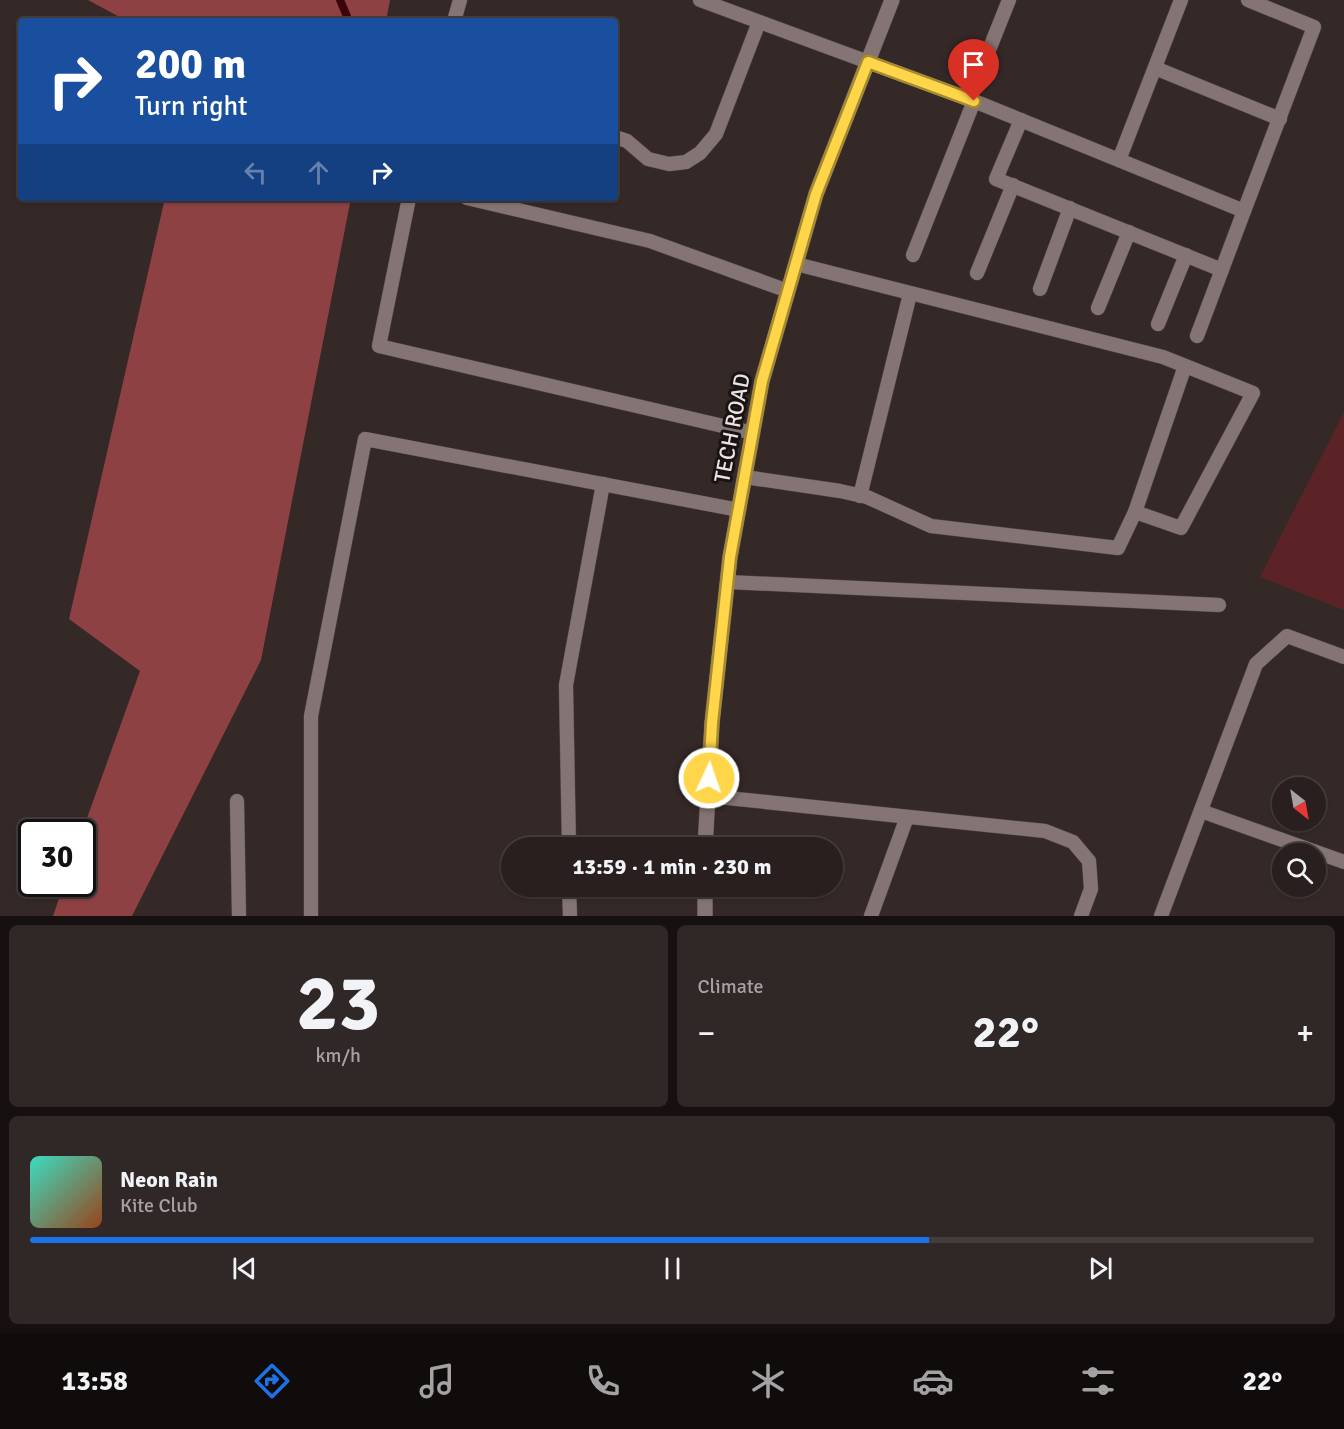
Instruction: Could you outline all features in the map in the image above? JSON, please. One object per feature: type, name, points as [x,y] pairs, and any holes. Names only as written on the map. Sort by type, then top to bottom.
[{"type":"street","name":"TECH ROAD","points":[[706,837],[712,723],[728,582],[762,381],[816,194],[892,0]]},
{"type":"street","points":[[705,897],[705,916]]},
{"type":"lane","points":[[455,18],[460,0]]},
{"type":"lane","points":[[700,0],[972,100],[1244,211]]},
{"type":"lane","points":[[913,255],[1009,0]]},
{"type":"lane","points":[[1119,160],[1181,0]]},
{"type":"lane","points":[[1197,336],[1314,27],[1248,0]]},
{"type":"lane","points":[[618,138],[627,141],[648,159],[669,164],[686,162],[700,153],[716,134],[759,22]]},
{"type":"lane","points":[[1155,68],[1280,119]]},
{"type":"lane","points":[[1021,120],[996,179],[1222,270]]},
{"type":"lane","points":[[977,273],[1013,185]]},
{"type":"lane","points":[[409,201],[379,346],[753,433]]},
{"type":"lane","points":[[480,201],[650,241],[788,291]]},
{"type":"lane","points":[[1040,289],[1070,208]]},
{"type":"lane","points":[[1098,308],[1130,232]]},
{"type":"lane","points":[[1158,324],[1186,255]]},
{"type":"lane","points":[[795,264],[1163,357],[1253,393],[1181,528],[1136,512]]},
{"type":"lane","points":[[861,496],[910,294]]},
{"type":"lane","points":[[745,477],[861,496],[931,526],[1118,548],[1136,512],[1185,366]]},
{"type":"lane","points":[[311,916],[311,716],[365,439],[739,510]]},
{"type":"lane","points":[[569,837],[566,685],[603,484]]},
{"type":"lane","points":[[728,582],[1219,605]]},
{"type":"lane","points":[[1161,916],[1256,664],[1287,636],[1344,657]]},
{"type":"lane","points":[[708,796],[1046,831],[1073,842],[1089,861],[1091,889],[1081,916]]},
{"type":"lane","points":[[237,801],[239,916]]},
{"type":"lane","points":[[1201,811],[1344,862]]},
{"type":"lane","points":[[871,916],[907,817]]},
{"type":"lane","points":[[569,897],[570,916]]},
{"type":"shaded area","points":[[88,0],[390,0],[387,18],[121,18]]},
{"type":"shaded area","points":[[164,201],[350,201],[261,660],[132,916],[53,916],[60,897],[96,897],[96,819],[87,819],[140,671],[69,619]]},
{"type":"shaded area","points":[[1344,412],[1344,610],[1260,577]]},
{"type":"waterway","points":[[340,0],[348,18]]},
{"type":"route","points":[[709,778],[712,723],[730,557],[762,381],[816,194],[868,62],[974,101]]}]
